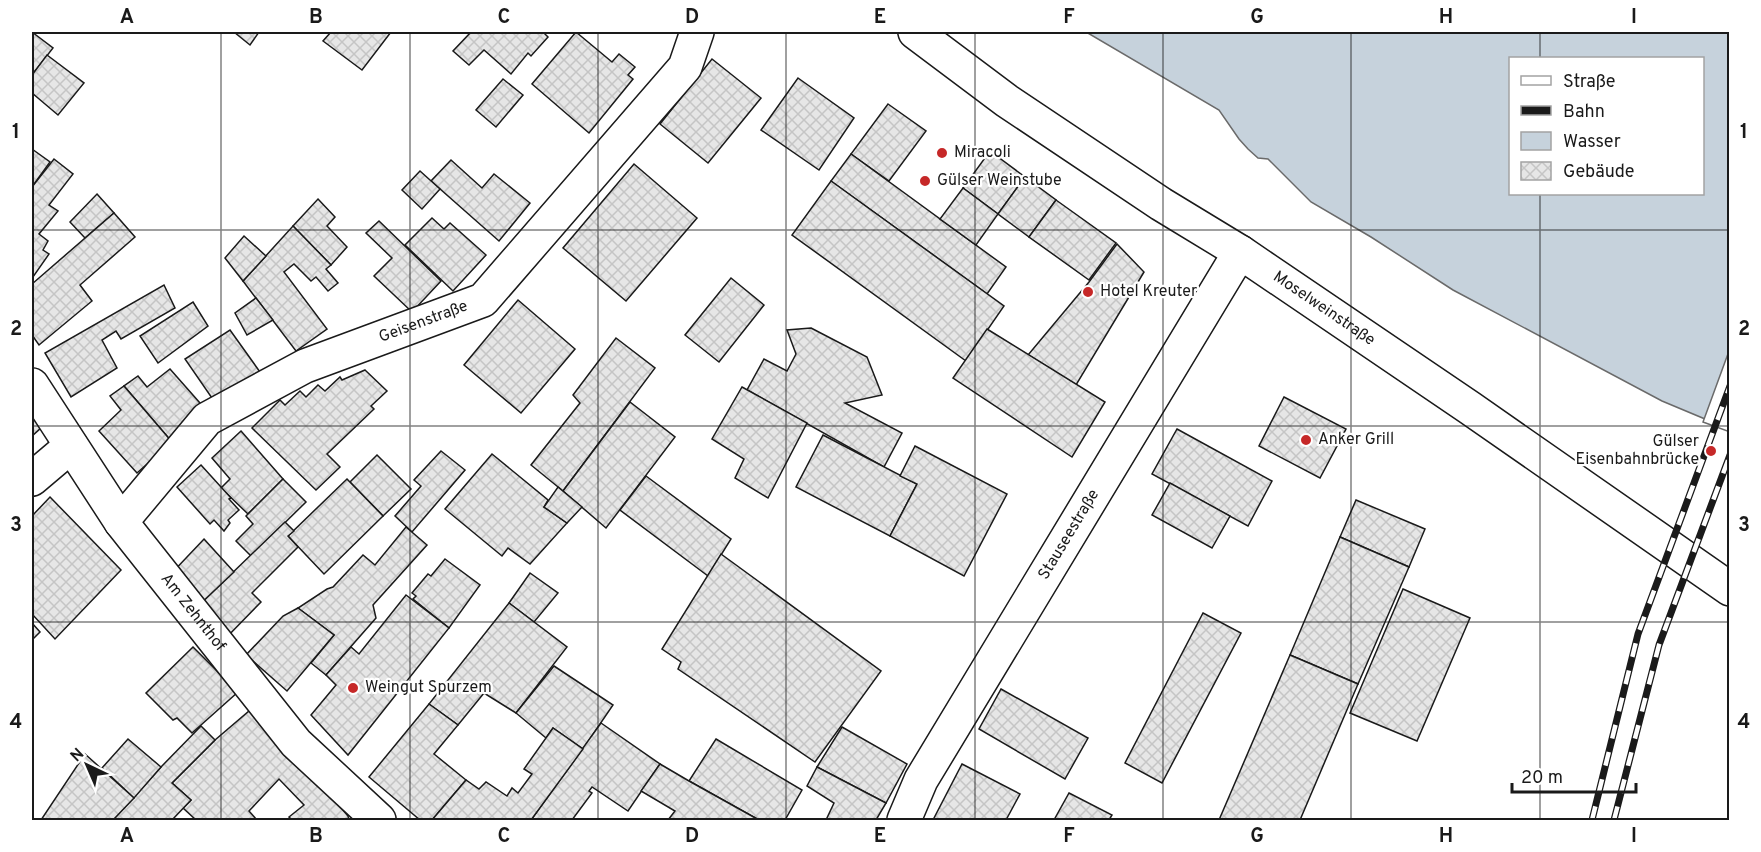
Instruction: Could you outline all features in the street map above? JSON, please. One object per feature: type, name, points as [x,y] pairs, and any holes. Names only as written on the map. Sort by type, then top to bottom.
[{"type":"street","name":"Geisenstraße","points":[[121,522],[207,419],[305,366],[483,300],[685,67],[697,32]]},
{"type":"street","name":"Moselweinstraße","points":[[915,32],[1017,108],[1161,204],[1240,252],[1730,589]]},
{"type":"street","name":"Stauseestraße","points":[[904,820],[921,780],[1240,252]]},
{"type":"street","name":"Am Zehnthof","points":[[32,385],[121,522],[296,743],[379,820]]},
{"type":"street","points":[[32,479],[71,446]]},
{"type":"water","points":[[1086,32],[1729,32],[1729,429],[1662,401],[1453,290],[1371,237],[1311,202],[1268,159],[1258,158],[1239,139],[1219,110]]},
{"type":"pier","points":[[1730,351],[1730,432],[1703,422]]},
{"type":"building","points":[[32,32],[53,48],[32,75]]},
{"type":"building","points":[[234,32],[259,32],[250,45]]},
{"type":"building","points":[[331,32],[391,32],[362,70],[323,41]]},
{"type":"building","points":[[471,32],[547,32],[545,34],[548,37],[531,56],[528,53],[511,74],[484,50],[469,65],[453,51]]},
{"type":"building","points":[[576,32],[612,62],[619,54],[635,67],[628,75],[633,79],[589,133],[532,84]]},
{"type":"building","points":[[47,55],[84,83],[58,115],[32,93],[32,75]]},
{"type":"building","points":[[712,59],[761,98],[708,163],[660,124]]},
{"type":"building","points":[[798,78],[854,118],[819,170],[761,130]]},
{"type":"building","points":[[503,79],[523,95],[496,127],[476,110]]},
{"type":"building","points":[[888,104],[926,131],[889,181],[851,154]]},
{"type":"building","points":[[32,149],[50,162],[32,187]]},
{"type":"building","points":[[990,151],[1025,177],[998,214],[963,188]]},
{"type":"building","points":[[851,154],[1006,267],[987,294],[831,181]]},
{"type":"building","points":[[54,159],[73,174],[49,205],[58,211],[39,234],[48,241],[43,250],[49,254],[33,277],[32,187]]},
{"type":"building","points":[[451,160],[482,188],[494,174],[530,203],[499,241],[431,181]]},
{"type":"building","points":[[634,164],[697,218],[626,301],[563,248]]},
{"type":"building","points":[[420,171],[440,189],[422,209],[402,190]]},
{"type":"building","points":[[1025,177],[1056,200],[1029,237],[998,214]]},
{"type":"building","points":[[831,181],[1004,306],[966,361],[792,235]]},
{"type":"building","points":[[963,188],[998,214],[976,245],[940,219]]},
{"type":"building","points":[[97,194],[114,213],[85,238],[70,222]]},
{"type":"building","points":[[318,199],[335,217],[327,226],[347,247],[331,265],[293,226]]},
{"type":"building","points":[[1056,200],[1116,243],[1089,280],[1029,237]]},
{"type":"building","points":[[114,213],[135,237],[80,285],[92,301],[39,345],[32,335],[32,284]]},
{"type":"building","points":[[432,218],[444,229],[450,223],[486,255],[453,291],[405,245]]},
{"type":"building","points":[[379,221],[441,281],[412,312],[374,276],[392,258],[366,233]]},
{"type":"building","points":[[293,226],[331,265],[326,269],[338,283],[328,291],[316,277],[311,281],[294,264],[284,272],[327,329],[296,351],[243,281]]},
{"type":"building","points":[[244,236],[266,256],[243,281],[225,258]]},
{"type":"building","points":[[1117,244],[1144,272],[1076,385],[1028,355],[1089,282]]},
{"type":"building","points":[[731,278],[764,305],[719,362],[685,335]]},
{"type":"building","points":[[164,285],[175,308],[121,339],[116,331],[102,340],[117,368],[71,397],[45,353]]},
{"type":"building","points":[[256,298],[273,320],[247,335],[235,313]]},
{"type":"building","points":[[518,300],[575,349],[521,413],[464,365]]},
{"type":"building","points":[[193,302],[208,326],[158,363],[140,336]]},
{"type":"building","points":[[811,328],[867,357],[882,395],[845,403],[902,433],[884,467],[747,390],[764,359],[787,371],[796,354],[787,330]]},
{"type":"building","points":[[987,329],[1105,402],[1072,457],[953,378]]},
{"type":"building","points":[[230,330],[260,372],[214,401],[185,359]]},
{"type":"building","points":[[616,338],[655,368],[563,491],[531,465],[580,403],[573,395]]},
{"type":"building","points":[[170,369],[207,411],[172,442],[124,386],[138,376],[147,387]]},
{"type":"building","points":[[365,370],[387,391],[371,406],[374,409],[327,454],[340,467],[316,490],[252,428],[280,400],[285,405],[300,391],[306,397],[318,385],[325,391],[340,377],[342,380]]},
{"type":"building","points":[[124,386],[172,442],[137,473],[99,431],[121,410],[110,396]]},
{"type":"building","points":[[742,387],[807,423],[768,498],[735,478],[744,459],[712,439]]},
{"type":"building","points":[[1284,397],[1346,429],[1320,478],[1259,446]]},
{"type":"building","points":[[630,402],[675,437],[606,528],[563,491]]},
{"type":"building","points":[[32,411],[42,427],[32,436]]},
{"type":"building","points":[[1177,429],[1272,481],[1248,526],[1152,474]]},
{"type":"building","points":[[241,431],[283,479],[248,514],[221,488],[230,479],[212,458]]},
{"type":"building","points":[[823,435],[917,484],[890,536],[796,487]]},
{"type":"building","points":[[915,446],[1007,494],[964,576],[890,536],[917,484],[900,476]]},
{"type":"building","points":[[441,451],[465,470],[412,532],[395,516],[421,486],[414,480]]},
{"type":"building","points":[[492,454],[548,500],[544,507],[567,523],[530,564],[508,548],[502,556],[445,509]]},
{"type":"building","points":[[377,455],[411,489],[383,516],[350,482]]},
{"type":"building","points":[[201,465],[239,510],[228,520],[230,523],[224,531],[214,520],[210,524],[177,487]]},
{"type":"building","points":[[646,476],[731,539],[708,576],[620,510]]},
{"type":"building","points":[[283,479],[306,502],[251,556],[236,541],[253,524],[246,516]]},
{"type":"building","points":[[347,479],[383,516],[324,574],[288,536]]},
{"type":"building","points":[[1170,483],[1230,516],[1212,548],[1152,515]]},
{"type":"building","points":[[558,487],[582,507],[567,523],[544,507]]},
{"type":"building","points":[[50,497],[121,570],[55,639],[32,614],[32,516]]},
{"type":"building","points":[[1356,500],[1425,529],[1409,567],[1340,537]]},
{"type":"building","points":[[285,522],[294,531],[288,536],[298,547],[252,593],[261,602],[225,639],[196,608]]},
{"type":"building","points":[[406,527],[427,545],[373,605],[376,618],[326,675],[311,663],[334,635],[298,608],[333,587],[363,555],[375,565]]},
{"type":"building","points":[[1340,537],[1409,567],[1358,684],[1290,655]]},
{"type":"building","points":[[204,539],[234,572],[196,608],[168,577]]},
{"type":"building","points":[[721,554],[881,671],[815,762],[678,669],[681,662],[662,649]]},
{"type":"building","points":[[445,559],[480,585],[449,628],[413,599],[416,596],[412,593]]},
{"type":"building","points":[[530,573],[558,593],[534,622],[509,603]]},
{"type":"building","points":[[1403,589],[1470,618],[1417,741],[1350,713]]},
{"type":"building","points":[[406,595],[449,628],[348,755],[311,715],[336,685],[326,675],[351,647],[359,654]]},
{"type":"building","points":[[509,603],[567,647],[516,713],[484,693],[458,725],[429,704]]},
{"type":"building","points":[[298,608],[334,635],[287,691],[246,655],[283,616]]},
{"type":"building","points":[[1203,613],[1241,633],[1162,783],[1125,763]]},
{"type":"building","points":[[32,623],[40,632],[32,640]]},
{"type":"building","points":[[193,647],[238,692],[192,733],[177,718],[173,720],[146,693]]},
{"type":"building","points":[[1290,655],[1358,684],[1300,820],[1219,820]]},
{"type":"building","points":[[554,666],[613,705],[583,749],[553,728],[546,738],[516,713]]},
{"type":"building","points":[[1001,689],[1088,738],[1065,779],[979,729]]},
{"type":"building","points":[[429,704],[458,725],[434,754],[466,780],[432,820],[420,820],[369,777]]},
{"type":"building","points":[[256,705],[349,820],[292,820],[289,817],[304,805],[279,779],[249,811],[257,820],[196,820],[183,808],[191,800],[172,783],[215,740]]},
{"type":"building","points":[[601,723],[660,764],[628,811],[592,787],[589,791],[592,793],[572,820],[531,820]]},
{"type":"building","points":[[201,726],[215,740],[172,783],[191,800],[172,820],[113,820],[161,767]]},
{"type":"building","points":[[842,727],[907,764],[886,803],[817,767]]},
{"type":"building","points":[[553,728],[583,749],[531,820],[432,820],[466,780],[479,789],[486,782],[507,796],[512,788],[518,793],[532,774],[524,769]]},
{"type":"building","points":[[128,739],[161,767],[134,798],[102,768]]},
{"type":"building","points":[[716,739],[802,790],[785,820],[759,820],[689,781]]},
{"type":"building","points":[[85,754],[134,798],[113,820],[41,820]]},
{"type":"building","points":[[660,764],[759,820],[668,820],[675,811],[641,791]]},
{"type":"building","points":[[962,764],[1020,794],[1006,820],[933,820]]},
{"type":"building","points":[[817,767],[886,803],[876,820],[826,820],[834,803],[807,786]]},
{"type":"building","points":[[1069,793],[1112,815],[1109,820],[1054,820]]},
{"type":"railway","points":[[1592,820],[1638,634],[1730,386]]},
{"type":"railway","points":[[1614,820],[1659,645],[1730,455]]},
{"type":"place","name":"Miracoli","points":[[942,153]]},
{"type":"place","name":"Gülser Weinstube","points":[[925,181]]},
{"type":"place","name":"Hotel Kreuter","points":[[1088,292]]},
{"type":"place","name":"Anker Grill","points":[[1306,440]]},
{"type":"place","name":"Gülser Eisenbahnbrücke","points":[[1711,451]]},
{"type":"place","name":"Weingut Spurzem","points":[[353,688]]}]
